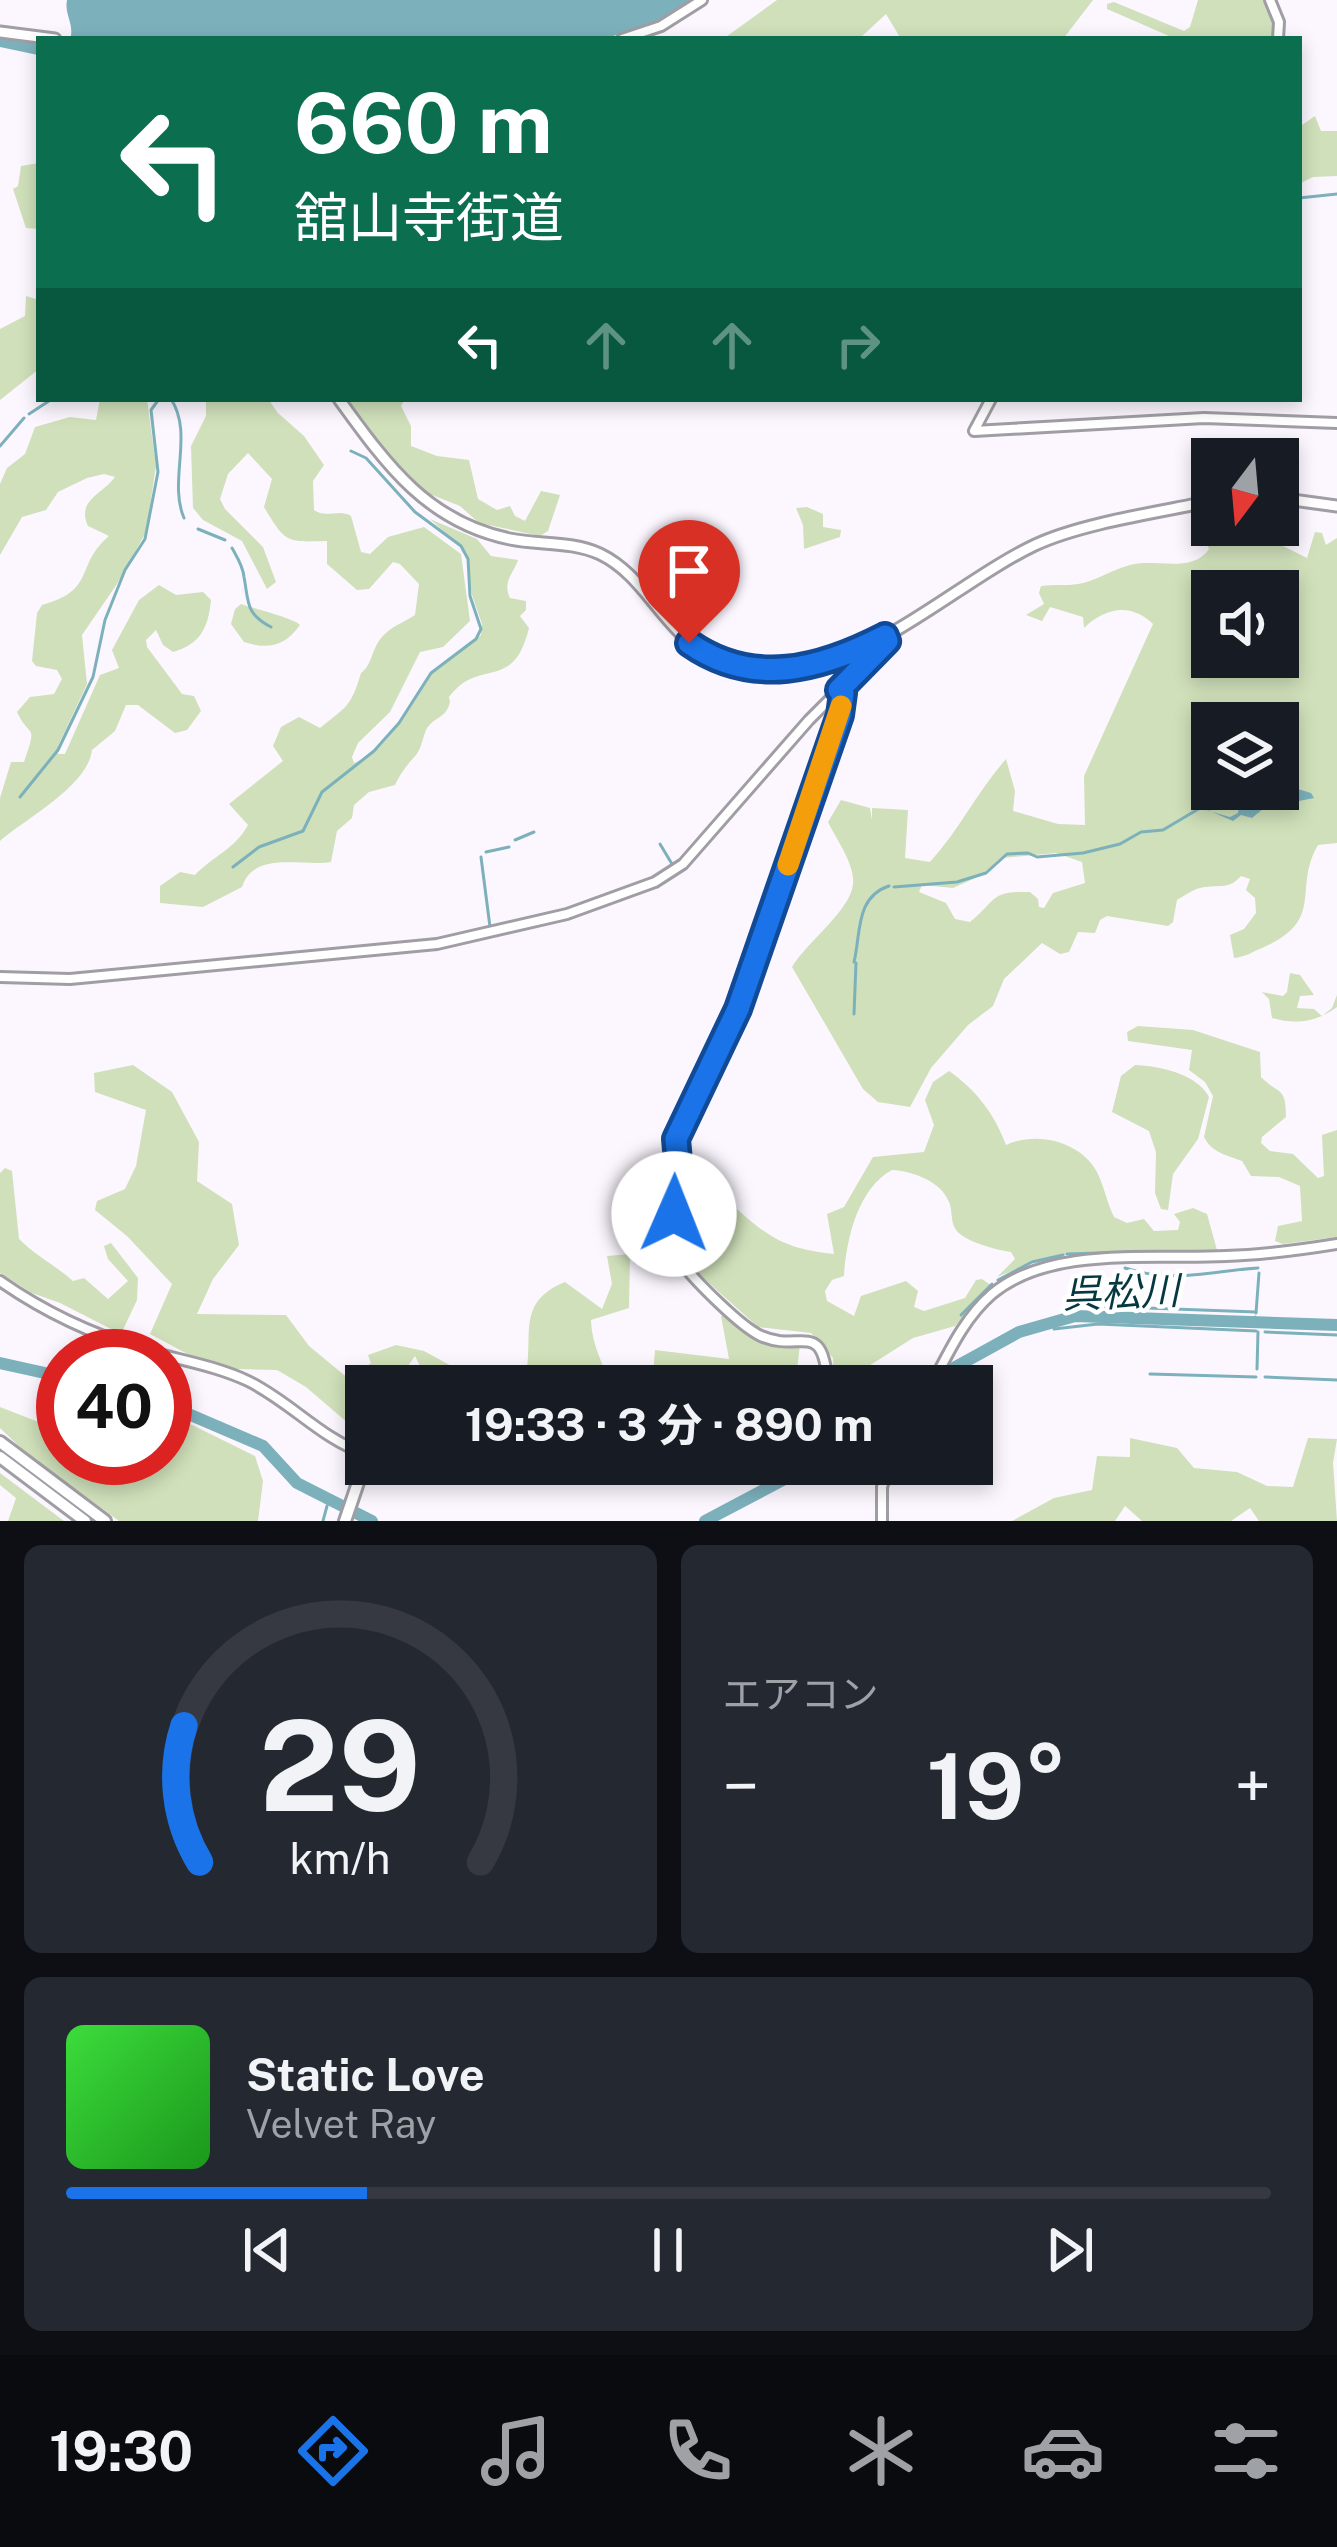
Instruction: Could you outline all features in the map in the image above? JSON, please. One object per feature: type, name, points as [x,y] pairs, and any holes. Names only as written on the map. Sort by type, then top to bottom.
[{"type":"highway","points":[[0,1442],[105,1521]]},
{"type":"highway","points":[[0,1457],[85,1521]]},
{"type":"highway","points":[[349,1520],[359,1485]]},
{"type":"main road","points":[[0,32],[36,37]]},
{"type":"main road","points":[[341,402],[393,472],[426,503],[487,533],[583,548],[606,557],[674,630],[716,659],[752,670],[795,670],[832,660],[885,636],[1042,542],[1191,506]]},
{"type":"main road","points":[[1299,501],[1337,506]]},
{"type":"street","points":[[631,36],[661,26],[702,0]]},
{"type":"street","points":[[1270,0],[1279,22],[1278,36]]},
{"type":"street","points":[[989,402],[974,431],[1204,418],[1337,423]]},
{"type":"street","points":[[0,977],[58,980],[430,945],[580,910],[660,880],[680,868],[886,644],[885,636]]},
{"type":"street","points":[[826,1365],[819,1348],[806,1340],[772,1339],[752,1331],[683,1265],[673,1233],[680,1183],[676,1139],[738,1009],[840,715],[843,693],[839,690]]},
{"type":"street","points":[[942,1365],[977,1308],[1008,1282],[1035,1269],[1074,1262],[1241,1256],[1337,1244]]},
{"type":"street","points":[[0,1281],[106,1336],[244,1379],[345,1447]]},
{"type":"street","points":[[882,1521],[883,1485]]},
{"type":"green space","points":[[777,0],[1093,0],[1065,36],[899,36],[886,14],[862,36],[727,36]]},
{"type":"green space","points":[[1198,0],[1265,0],[1275,23],[1274,36],[1169,36],[1107,9],[1107,4],[1114,2],[1184,31],[1190,27]]},
{"type":"green space","points":[[1315,116],[1321,131],[1337,131],[1337,176],[1302,182],[1302,125]]},
{"type":"green space","points":[[36,164],[36,229],[26,228],[13,189],[18,186],[21,166]]},
{"type":"green space","points":[[26,296],[36,299],[36,371],[0,400],[0,329],[25,316]]},
{"type":"green space","points":[[99,402],[147,402],[156,466],[146,532],[82,635],[87,684],[58,754],[65,754],[100,675],[119,668],[112,650],[139,600],[159,585],[176,595],[203,592],[211,600],[205,627],[190,645],[173,652],[163,645],[156,630],[146,640],[182,694],[194,696],[201,711],[187,730],[175,733],[138,705],[126,705],[115,731],[92,750],[68,789],[0,841],[0,798],[11,762],[24,762],[31,736],[17,712],[30,697],[54,694],[62,679],[57,670],[32,661],[37,613],[42,605],[71,592],[109,536],[88,526],[85,510],[115,477],[87,478],[58,492],[46,510],[22,517],[0,555],[0,484],[7,468],[25,454],[35,427],[70,417],[96,420]]},
{"type":"green space","points":[[206,402],[270,402],[304,436],[324,465],[313,481],[314,510],[351,516],[361,552],[370,554],[388,537],[424,527],[461,554],[470,621],[443,647],[420,652],[390,712],[358,743],[354,763],[390,735],[435,670],[481,635],[466,552],[430,519],[477,539],[491,556],[518,560],[508,592],[510,598],[526,601],[520,616],[529,628],[515,660],[465,682],[451,695],[446,711],[427,728],[418,752],[395,785],[369,792],[354,805],[352,818],[337,831],[331,862],[268,864],[257,868],[242,887],[203,907],[160,903],[160,886],[180,872],[195,875],[237,840],[248,825],[229,804],[283,761],[273,746],[281,727],[299,717],[320,728],[342,710],[381,638],[415,615],[419,584],[393,562],[369,589],[357,590],[327,564],[327,541],[295,540],[283,534],[264,507],[272,479],[248,453],[228,474],[220,499],[263,547],[276,582],[267,589],[242,541],[203,520],[193,508],[191,446],[206,416]]},
{"type":"green space","points":[[350,402],[403,402],[411,446],[437,456],[469,460],[478,499],[497,510],[510,506],[525,521],[541,491],[560,495],[548,531],[540,536],[479,523],[460,506],[422,491],[392,460]]},
{"type":"green space","points":[[796,508],[823,514],[823,527],[841,530],[840,537],[804,549],[803,525]]},
{"type":"green space","points":[[1315,532],[1322,533],[1326,545],[1337,538],[1337,843],[1318,845],[1295,926],[1282,937],[1234,958],[1230,935],[1244,929],[1256,913],[1255,898],[1246,890],[1250,879],[1241,876],[1229,885],[1197,889],[1177,900],[1168,926],[1107,916],[1095,933],[1078,932],[1069,952],[1060,954],[1042,943],[1004,979],[993,1006],[968,1025],[931,1068],[910,1107],[878,1102],[863,1089],[792,967],[845,905],[853,884],[848,860],[828,822],[841,800],[870,808],[872,820],[872,808],[908,810],[905,858],[930,862],[1006,759],[1015,791],[1013,811],[1058,824],[1085,825],[1084,776],[1153,624],[1127,610],[1110,612],[1084,628],[1083,617],[1050,607],[1042,621],[1026,615],[1044,604],[1041,586],[1078,584],[1140,563],[1193,561],[1209,549],[1283,546],[1307,558]],"holes":[[[1056,853],[1082,862],[1085,883],[1053,893],[1044,908],[1030,892],[1016,892],[994,899],[970,922],[955,919],[946,903],[919,892],[922,885],[953,888],[980,876],[1003,858]]]},
{"type":"green space","points":[[241,604],[300,625],[276,644],[244,642],[231,624]]},
{"type":"green space","points":[[1290,973],[1300,975],[1314,995],[1300,996],[1297,1008],[1314,1009],[1322,1016],[1298,1022],[1272,1018],[1269,999],[1262,992],[1283,996]]},
{"type":"green space","points":[[1138,1026],[1193,1030],[1260,1052],[1261,1077],[1283,1095],[1286,1107],[1286,1117],[1261,1143],[1270,1151],[1293,1154],[1318,1178],[1324,1176],[1322,1135],[1337,1130],[1337,1237],[1275,1241],[1278,1226],[1302,1221],[1300,1186],[1279,1177],[1251,1176],[1242,1161],[1211,1147],[1204,1137],[1213,1096],[1205,1082],[1189,1070],[1192,1050],[1128,1041],[1127,1032]]},
{"type":"green space","points":[[133,1065],[172,1092],[199,1142],[197,1181],[232,1204],[239,1245],[213,1279],[197,1314],[286,1315],[309,1346],[345,1376],[345,1420],[306,1387],[277,1370],[237,1369],[192,1356],[192,1329],[152,1329],[172,1284],[95,1210],[97,1201],[125,1189],[136,1166],[146,1110],[95,1092],[94,1073]]},
{"type":"green space","points":[[1135,1065],[1187,1077],[1209,1097],[1198,1139],[1173,1174],[1168,1210],[1161,1209],[1155,1193],[1156,1152],[1149,1131],[1112,1112],[1121,1076]]},
{"type":"green space","points":[[949,1071],[968,1086],[1006,1145],[1043,1139],[1080,1153],[1097,1172],[1114,1217],[1127,1223],[1144,1219],[1154,1231],[1178,1230],[1180,1222],[1174,1214],[1193,1208],[1207,1214],[1217,1250],[1065,1255],[997,1277],[1015,1259],[1011,1252],[960,1234],[940,1188],[917,1175],[892,1170],[862,1202],[851,1231],[844,1276],[832,1280],[825,1291],[827,1301],[854,1316],[861,1296],[906,1281],[918,1291],[914,1307],[924,1311],[965,1298],[976,1280],[992,1286],[955,1326],[913,1338],[870,1365],[833,1365],[833,1358],[811,1333],[758,1327],[690,1266],[676,1243],[679,1201],[700,1180],[710,1180],[712,1188],[767,1233],[795,1246],[834,1254],[827,1214],[844,1207],[873,1157],[924,1152],[934,1125],[925,1100],[933,1082]]},
{"type":"green space","points":[[5,1168],[12,1171],[19,1239],[73,1281],[84,1278],[108,1299],[128,1281],[108,1259],[104,1246],[111,1243],[138,1278],[137,1300],[123,1329],[111,1329],[0,1273],[0,1173]]},
{"type":"green space","points":[[630,1254],[629,1308],[591,1320],[603,1365],[527,1365],[529,1325],[538,1301],[565,1282],[602,1309],[612,1284],[607,1256]]},
{"type":"green space","points":[[731,1313],[772,1347],[800,1345],[798,1365],[654,1365],[655,1350],[729,1359],[721,1316]]},
{"type":"green space","points":[[396,1345],[424,1351],[450,1365],[420,1365],[415,1356],[409,1365],[368,1365],[368,1355]]},
{"type":"green space","points":[[0,1407],[36,1421],[36,1460],[24,1451],[0,1428]]},
{"type":"green space","points":[[192,1425],[255,1456],[263,1481],[258,1521],[119,1521],[70,1485],[192,1485]]},
{"type":"green space","points":[[1130,1438],[1177,1448],[1194,1468],[1237,1472],[1267,1486],[1293,1487],[1308,1438],[1337,1439],[1333,1463],[1337,1521],[1259,1521],[1250,1508],[1231,1521],[1142,1521],[1125,1506],[1115,1521],[1012,1521],[1054,1498],[1092,1490],[1097,1456],[1130,1457]]},
{"type":"green space","points":[[0,1473],[64,1521],[8,1521],[16,1498],[0,1485]]},
{"type":"water","points":[[67,0],[694,0],[650,25],[613,36],[70,36]]},
{"type":"water","points":[[1299,789],[1311,793],[1314,798],[1299,801]]},
{"type":"water","points":[[1262,810],[1252,818],[1241,815],[1233,821],[1212,812],[1230,817]]},
{"type":"waterway","points":[[0,41],[36,48]]},
{"type":"waterway","points":[[1302,198],[1337,194]]},
{"type":"waterway","points":[[29,414],[47,402]]},
{"type":"waterway","points":[[20,797],[58,750],[93,677],[105,620],[125,570],[145,539],[158,472],[151,410],[157,402]]},
{"type":"waterway","points":[[172,402],[180,427],[178,489],[184,518]]},
{"type":"waterway","points":[[0,446],[24,418]]},
{"type":"waterway","points":[[233,867],[259,847],[303,831],[322,792],[374,751],[399,723],[431,673],[476,639],[481,629],[470,596],[468,559],[461,546],[415,512],[366,458],[351,451]]},
{"type":"waterway","points":[[198,529],[225,540]]},
{"type":"waterway","points":[[232,548],[250,606],[271,627]]},
{"type":"waterway","points":[[894,887],[957,882],[986,873],[1007,854],[1083,853],[1120,844],[1141,832],[1163,830],[1197,810]]},
{"type":"waterway","points":[[515,840],[534,832]]},
{"type":"waterway","points":[[660,844],[672,864]]},
{"type":"waterway","points":[[486,852],[509,847]]},
{"type":"waterway","points":[[481,857],[490,927]]},
{"type":"waterway","points":[[854,962],[865,907],[889,886]]},
{"type":"waterway","points":[[854,1014],[856,963]]},
{"type":"waterway","points":[[1067,1254],[1130,1252]]},
{"type":"waterway","points":[[998,1280],[1032,1262],[1063,1255]]},
{"type":"waterway","points":[[1125,1268],[1176,1276],[1258,1268]]},
{"type":"waterway","points":[[1256,1313],[1259,1273]]},
{"type":"waterway","points":[[961,1315],[992,1284]]},
{"type":"waterway","points":[[1092,1306],[1256,1312]]},
{"type":"waterway","name":"呉松川","points":[[959,1365],[1019,1332],[1075,1316],[1337,1325]]},
{"type":"waterway","name":"呉松川","points":[[1255,1317],[1255,1322]]},
{"type":"waterway","points":[[1054,1329],[1098,1324],[1256,1331]]},
{"type":"waterway","points":[[1257,1369],[1258,1332]]},
{"type":"waterway","points":[[1265,1332],[1337,1335]]},
{"type":"waterway","name":"呉松川","points":[[0,1363],[36,1371]]},
{"type":"waterway","points":[[1150,1374],[1256,1377]]},
{"type":"waterway","points":[[1265,1377],[1337,1380]]},
{"type":"waterway","name":"呉松川","points":[[192,1416],[263,1446],[297,1483],[372,1521]]},
{"type":"waterway","name":"呉松川","points":[[705,1521],[773,1485]]},
{"type":"waterway","points":[[323,1521],[327,1506]]},
{"type":"slow traffic","points":[[788,865],[841,706]]},
{"type":"route","points":[[674,1214],[680,1183],[676,1139],[738,1009],[840,715],[843,693],[839,690],[887,641],[885,636],[814,666],[774,671],[725,663],[689,643]]}]
